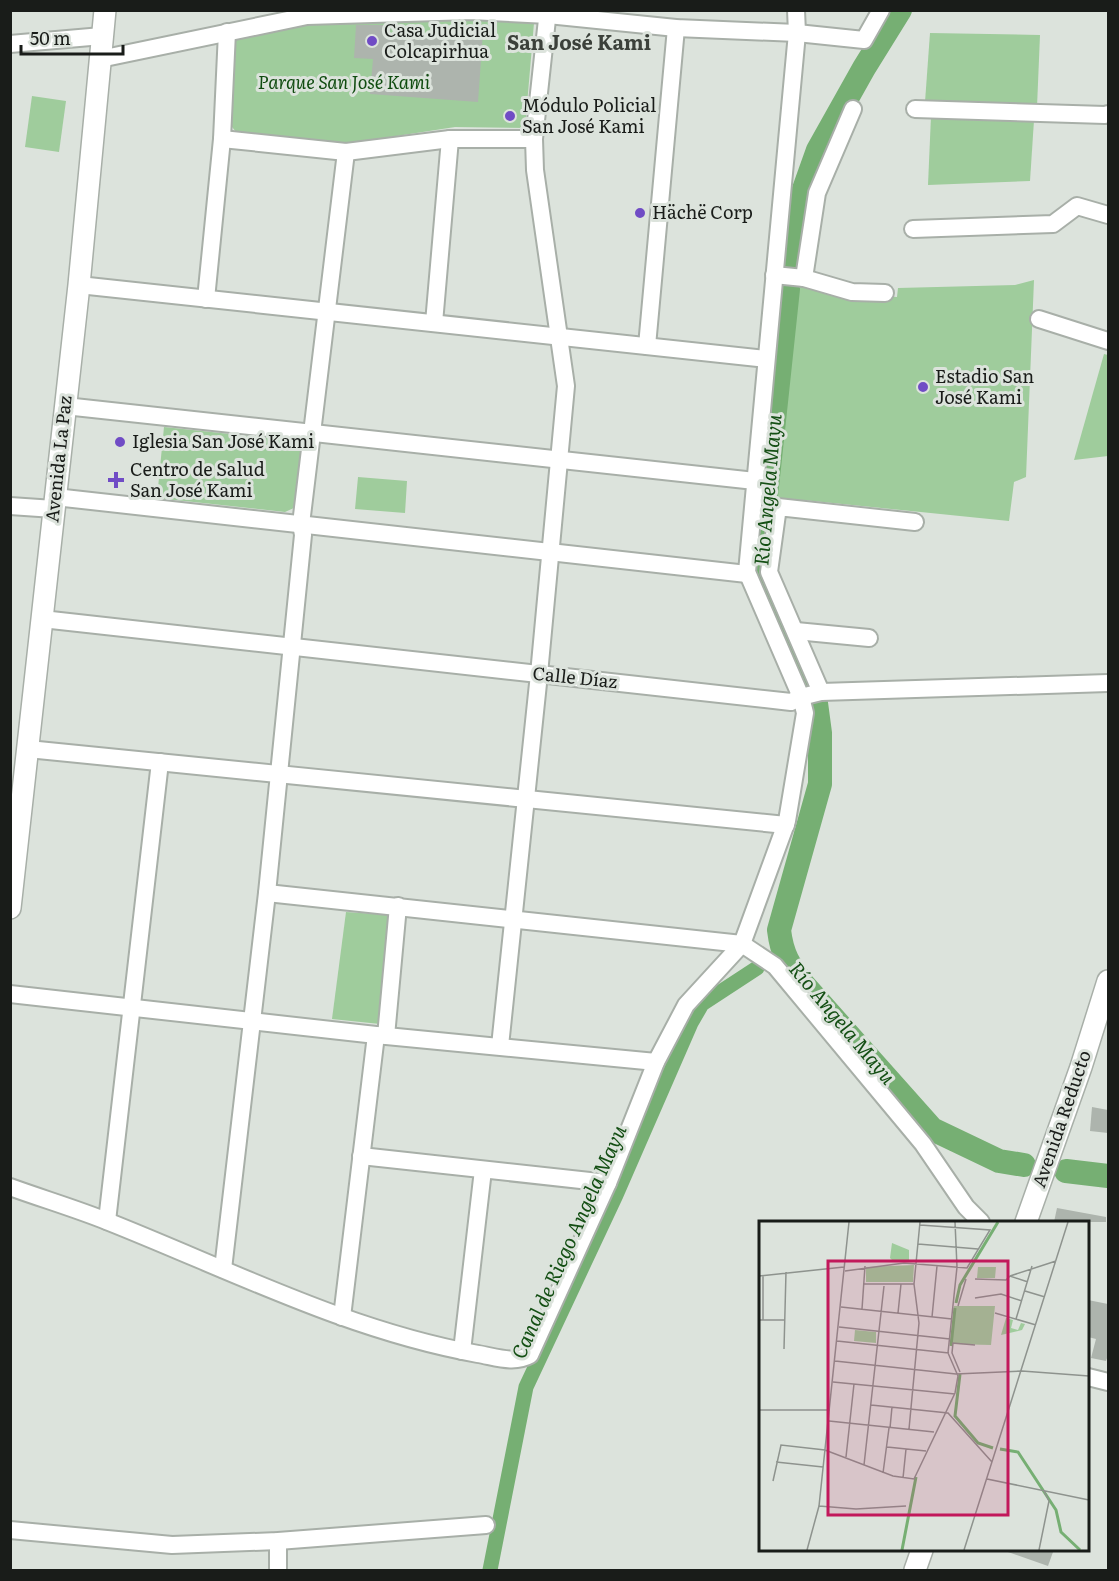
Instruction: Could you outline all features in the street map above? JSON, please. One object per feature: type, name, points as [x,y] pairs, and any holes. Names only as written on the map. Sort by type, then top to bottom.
[{"type":"main road","name":"Avenida La Paz","points":[[10,908],[79,285],[105,10]]},
{"type":"main road","name":"Avenida Reducto","points":[[1026,1221],[1081,1067],[1108,981]]},
{"type":"main road","points":[[915,1570],[922,1551]]},
{"type":"street","points":[[10,1187],[107,1221],[342,1317],[400,1336],[514,1361],[531,1355],[608,1183],[656,1062],[686,1005],[742,944],[786,825],[804,713],[801,697],[747,573],[797,33],[796,10]]},
{"type":"street","points":[[100,58],[307,16],[471,11],[548,13],[676,28],[797,33],[864,40],[881,10]]},
{"type":"street","points":[[500,1046],[566,386],[535,170],[534,140],[548,13]]},
{"type":"street","points":[[647,346],[676,28]]},
{"type":"street","points":[[207,299],[222,140],[227,32]]},
{"type":"street","points":[[10,44],[102,36]]},
{"type":"street","points":[[804,278],[816,193],[853,109]]},
{"type":"street","points":[[915,109],[1108,114]]},
{"type":"street","points":[[222,140],[346,152],[450,140],[534,140]]},
{"type":"street","points":[[434,323],[450,140]]},
{"type":"street","points":[[223,1269],[267,893],[303,535],[301,524],[346,152]]},
{"type":"street","points":[[913,229],[1053,224],[1077,206],[1108,215]]},
{"type":"street","points":[[774,275],[804,278],[852,292],[885,293]]},
{"type":"street","points":[[79,285],[766,359]]},
{"type":"street","points":[[1039,319],[1108,341]]},
{"type":"street","points":[[65,406],[755,481]]},
{"type":"street","points":[[10,507],[54,503],[301,524],[747,573]]},
{"type":"street","points":[[821,692],[769,572],[778,507],[915,522]]},
{"type":"street","name":"Calle Díaz","points":[[42,620],[791,702],[821,692],[1108,683]]},
{"type":"street","points":[[796,631],[869,638]]},
{"type":"street","points":[[28,749],[786,825]]},
{"type":"street","points":[[107,1221],[160,762]]},
{"type":"street","points":[[267,893],[742,944],[775,966],[923,1144],[966,1207],[980,1221]]},
{"type":"street","points":[[342,1317],[361,1156],[381,1035],[398,906]]},
{"type":"street","points":[[10,994],[381,1035],[656,1062]]},
{"type":"street","points":[[361,1156],[608,1183]]},
{"type":"street","points":[[462,1351],[483,1170]]},
{"type":"street","points":[[1089,1377],[1108,1382]]},
{"type":"street","points":[[10,1530],[172,1545],[278,1541],[486,1526]]},
{"type":"street","points":[[278,1541],[278,1570]]},
{"type":"green space","name":"Parque San José Kami","points":[[472,18],[534,23],[525,128],[455,127],[345,144],[237,133],[232,127],[233,37],[311,24]]},
{"type":"green space","points":[[930,33],[1040,35],[1037,107],[925,102]]},
{"type":"green space","points":[[32,96],[66,101],[59,152],[25,147]]},
{"type":"green space","points":[[931,116],[1034,120],[1030,181],[928,185]]},
{"type":"green space","name":"Estadio San José Kami","points":[[1034,280],[1026,477],[1014,482],[1009,521],[803,500],[775,503],[769,516],[756,516],[780,281],[826,292],[897,297],[898,288],[1015,285]]},
{"type":"green space","points":[[1104,354],[1108,355],[1108,456],[1074,460]]},
{"type":"green space","points":[[164,427],[295,441],[302,452],[296,507],[285,512],[157,498]]},
{"type":"green space","points":[[358,477],[407,481],[405,513],[355,509]]},
{"type":"green space","points":[[346,912],[392,915],[380,1024],[332,1019]]},
{"type":"building","points":[[356,25],[391,25],[390,33],[435,36],[436,29],[483,32],[478,102],[370,94],[373,59],[354,58]]},
{"type":"building","points":[[1092,1107],[1108,1110],[1108,1133],[1090,1131]]},
{"type":"building","points":[[1057,1208],[1106,1217],[1106,1222],[1054,1221]]},
{"type":"building","points":[[1089,1300],[1108,1304],[1106,1361],[1091,1358],[1096,1339],[1089,1337]]},
{"type":"building","points":[[1005,1551],[1053,1552],[1048,1566]]},
{"type":"waterway","name":"Río Angela Mayu","points":[[792,262],[798,206],[818,150],[900,10]]},
{"type":"waterway","name":"Río Angela Mayu","points":[[788,289],[758,571],[807,682]]},
{"type":"waterway","name":"Río Angela Mayu","points":[[816,703],[820,733],[820,784],[779,930],[787,959],[803,984],[932,1129],[999,1161],[1024,1165]]},
{"type":"waterway","name":"Canal de Riego Angela Mayu","points":[[490,1570],[526,1387],[616,1195],[691,1023],[702,1004],[757,968]]},
{"type":"waterway","name":"Río Angela Mayu","points":[[1066,1171],[1108,1176]]},
{"type":"place","name":"Casa Judicial Colcapirhua","points":[[372,41]]},
{"type":"place","name":"Módulo Policial San José Kami","points":[[510,116]]},
{"type":"place","name":"Hächë Corp","points":[[640,213]]},
{"type":"place","name":"Estadio San José Kami","points":[[923,387]]},
{"type":"place","name":"Iglesia San José Kami","points":[[120,442]]},
{"type":"place","name":"Centro de Salud San José Kami","points":[[116,480]]},
{"type":"district","name":"San José Kami","points":[[579,43]]}]
